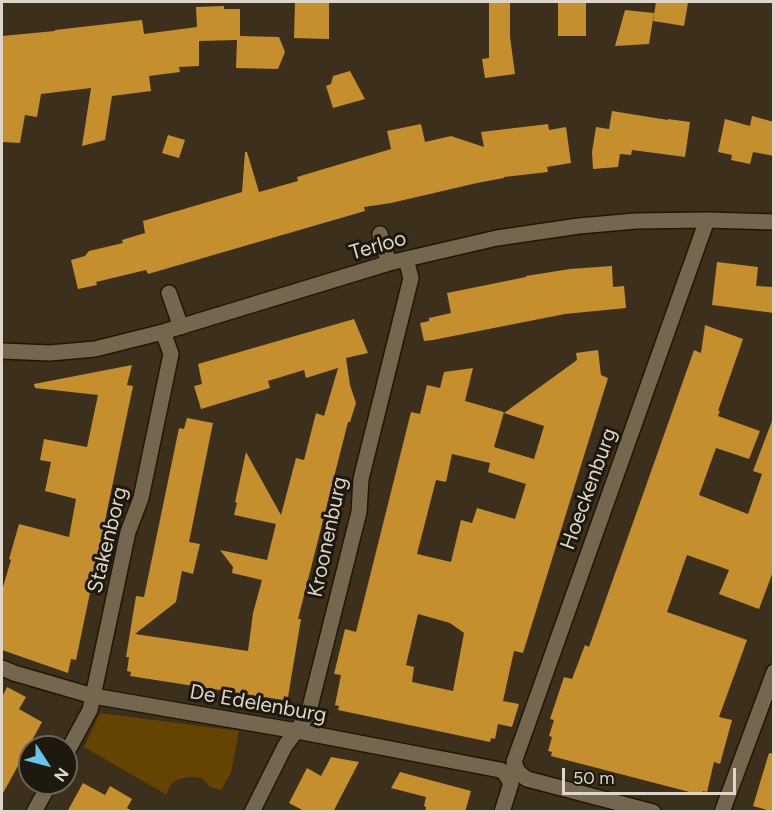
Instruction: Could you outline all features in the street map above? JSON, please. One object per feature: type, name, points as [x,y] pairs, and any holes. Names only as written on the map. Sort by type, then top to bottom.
[{"type":"street","name":"Hoeckenburg","points":[[501,812],[513,774],[514,762],[707,220]]},
{"type":"street","name":"Terloo","points":[[2,351],[50,353],[95,349],[181,327],[406,259],[496,238],[579,226],[636,221],[774,222]]},
{"type":"street","points":[[380,234],[389,264]]},
{"type":"street","name":"Kroonenburg","points":[[252,812],[285,746],[308,714],[359,512],[361,479],[411,278],[406,259]]},
{"type":"street","points":[[169,293],[181,327]]},
{"type":"street","name":"Stakenborg","points":[[76,735],[90,710],[128,532],[141,498],[171,354],[163,332]]},
{"type":"street","name":"De Edelenburg","points":[[2,668],[93,696],[297,731],[500,770],[653,812]]},
{"type":"street","points":[[722,812],[774,672]]},
{"type":"street","points":[[34,812],[43,795]]},
{"type":"shaded area","points":[[100,713],[239,731],[231,773],[221,790],[210,787],[202,778],[190,777],[171,784],[167,795],[84,747]]},
{"type":"building","points":[[295,2],[329,2],[329,39],[294,38]]},
{"type":"building","points":[[489,2],[510,2],[510,37],[515,74],[485,78],[482,59],[489,58]]},
{"type":"building","points":[[558,2],[586,2],[586,36],[558,36]]},
{"type":"building","points":[[656,2],[688,3],[684,26],[653,21]]},
{"type":"building","points":[[224,6],[224,9],[240,9],[240,36],[279,37],[285,52],[278,69],[236,68],[237,40],[199,41],[199,66],[179,67],[180,72],[149,76],[151,91],[112,96],[105,140],[82,146],[91,88],[41,94],[37,117],[25,115],[20,143],[2,142],[2,36],[142,20],[144,34],[197,27],[196,7]]},
{"type":"building","points":[[625,10],[654,13],[649,44],[615,46]]},
{"type":"building","points":[[350,71],[365,99],[333,108],[326,86],[331,84],[333,76]]},
{"type":"building","points":[[612,111],[690,122],[685,157],[632,150],[631,155],[620,154],[618,167],[593,169],[592,152],[596,127],[609,129]]},
{"type":"building","points":[[752,116],[774,122],[774,156],[753,152],[750,164],[731,160],[732,155],[718,152],[725,119],[750,126]]},
{"type":"building","points":[[421,124],[425,142],[451,136],[484,147],[481,132],[548,124],[549,130],[566,127],[571,163],[547,167],[548,172],[504,177],[364,207],[365,211],[148,274],[146,270],[96,282],[97,285],[78,289],[71,260],[85,256],[89,251],[123,243],[122,240],[145,233],[143,221],[242,192],[245,152],[247,152],[259,192],[298,181],[297,177],[391,149],[387,131]]},
{"type":"building","points":[[168,135],[185,140],[179,158],[162,153]]},
{"type":"building","points":[[717,262],[758,267],[756,286],[774,287],[774,313],[712,305]]},
{"type":"building","points":[[612,266],[613,287],[624,286],[626,308],[565,314],[424,341],[420,323],[429,321],[429,318],[451,313],[447,293],[526,276],[570,269]]},
{"type":"building","points":[[354,319],[368,353],[346,358],[350,385],[356,403],[350,422],[348,422],[298,619],[301,619],[288,697],[284,696],[283,700],[130,676],[131,672],[127,671],[129,657],[126,657],[136,596],[144,597],[179,428],[184,429],[187,418],[213,423],[189,542],[200,544],[193,574],[182,571],[176,602],[135,634],[248,651],[253,613],[262,580],[232,573],[233,567],[220,550],[267,560],[276,524],[234,515],[246,452],[281,515],[296,458],[304,460],[316,413],[324,416],[338,368],[306,378],[304,370],[268,381],[270,388],[201,409],[194,386],[202,384],[198,364]]},
{"type":"building","points":[[705,325],[743,339],[718,416],[760,431],[749,459],[716,448],[699,495],[748,514],[762,474],[753,471],[772,421],[774,421],[774,569],[759,609],[719,594],[729,570],[687,555],[667,612],[747,640],[719,717],[732,720],[720,764],[714,762],[707,792],[703,791],[701,795],[551,756],[552,752],[548,751],[552,737],[549,736],[554,720],[550,719],[564,677],[572,679],[585,645],[589,647],[694,350],[701,353]]},
{"type":"building","points":[[598,350],[601,375],[608,378],[523,653],[514,651],[503,701],[519,704],[512,727],[498,724],[495,739],[491,738],[490,742],[338,710],[339,706],[335,705],[341,675],[334,674],[345,629],[356,632],[411,412],[420,414],[427,385],[440,388],[444,372],[473,368],[465,401],[504,412],[494,447],[534,459],[544,426],[504,413],[577,360],[576,353]],"holes":[[[452,454],[490,463],[488,472],[526,484],[515,519],[477,508],[472,523],[461,520],[451,562],[417,554],[436,480],[446,482]],[[418,614],[450,623],[464,633],[453,691],[412,682],[414,667],[406,665]]]},
{"type":"building","points":[[132,365],[127,385],[133,386],[76,660],[71,659],[68,673],[2,650],[2,590],[19,524],[69,537],[76,499],[45,491],[51,462],[40,460],[44,439],[87,447],[98,395],[35,388],[34,384]]},
{"type":"building","points":[[7,687],[26,697],[19,709],[42,722],[35,735],[18,735],[18,766],[2,795],[2,697]]},
{"type":"building","points":[[769,753],[774,754],[774,812],[753,806]]},
{"type":"building","points":[[331,757],[359,762],[333,812],[306,812],[289,803],[307,768],[321,776]]},
{"type":"building","points":[[400,772],[471,791],[465,812],[425,812],[426,797],[391,788]]},
{"type":"building","points":[[83,783],[105,795],[110,786],[132,799],[127,808],[134,812],[67,812]]}]
